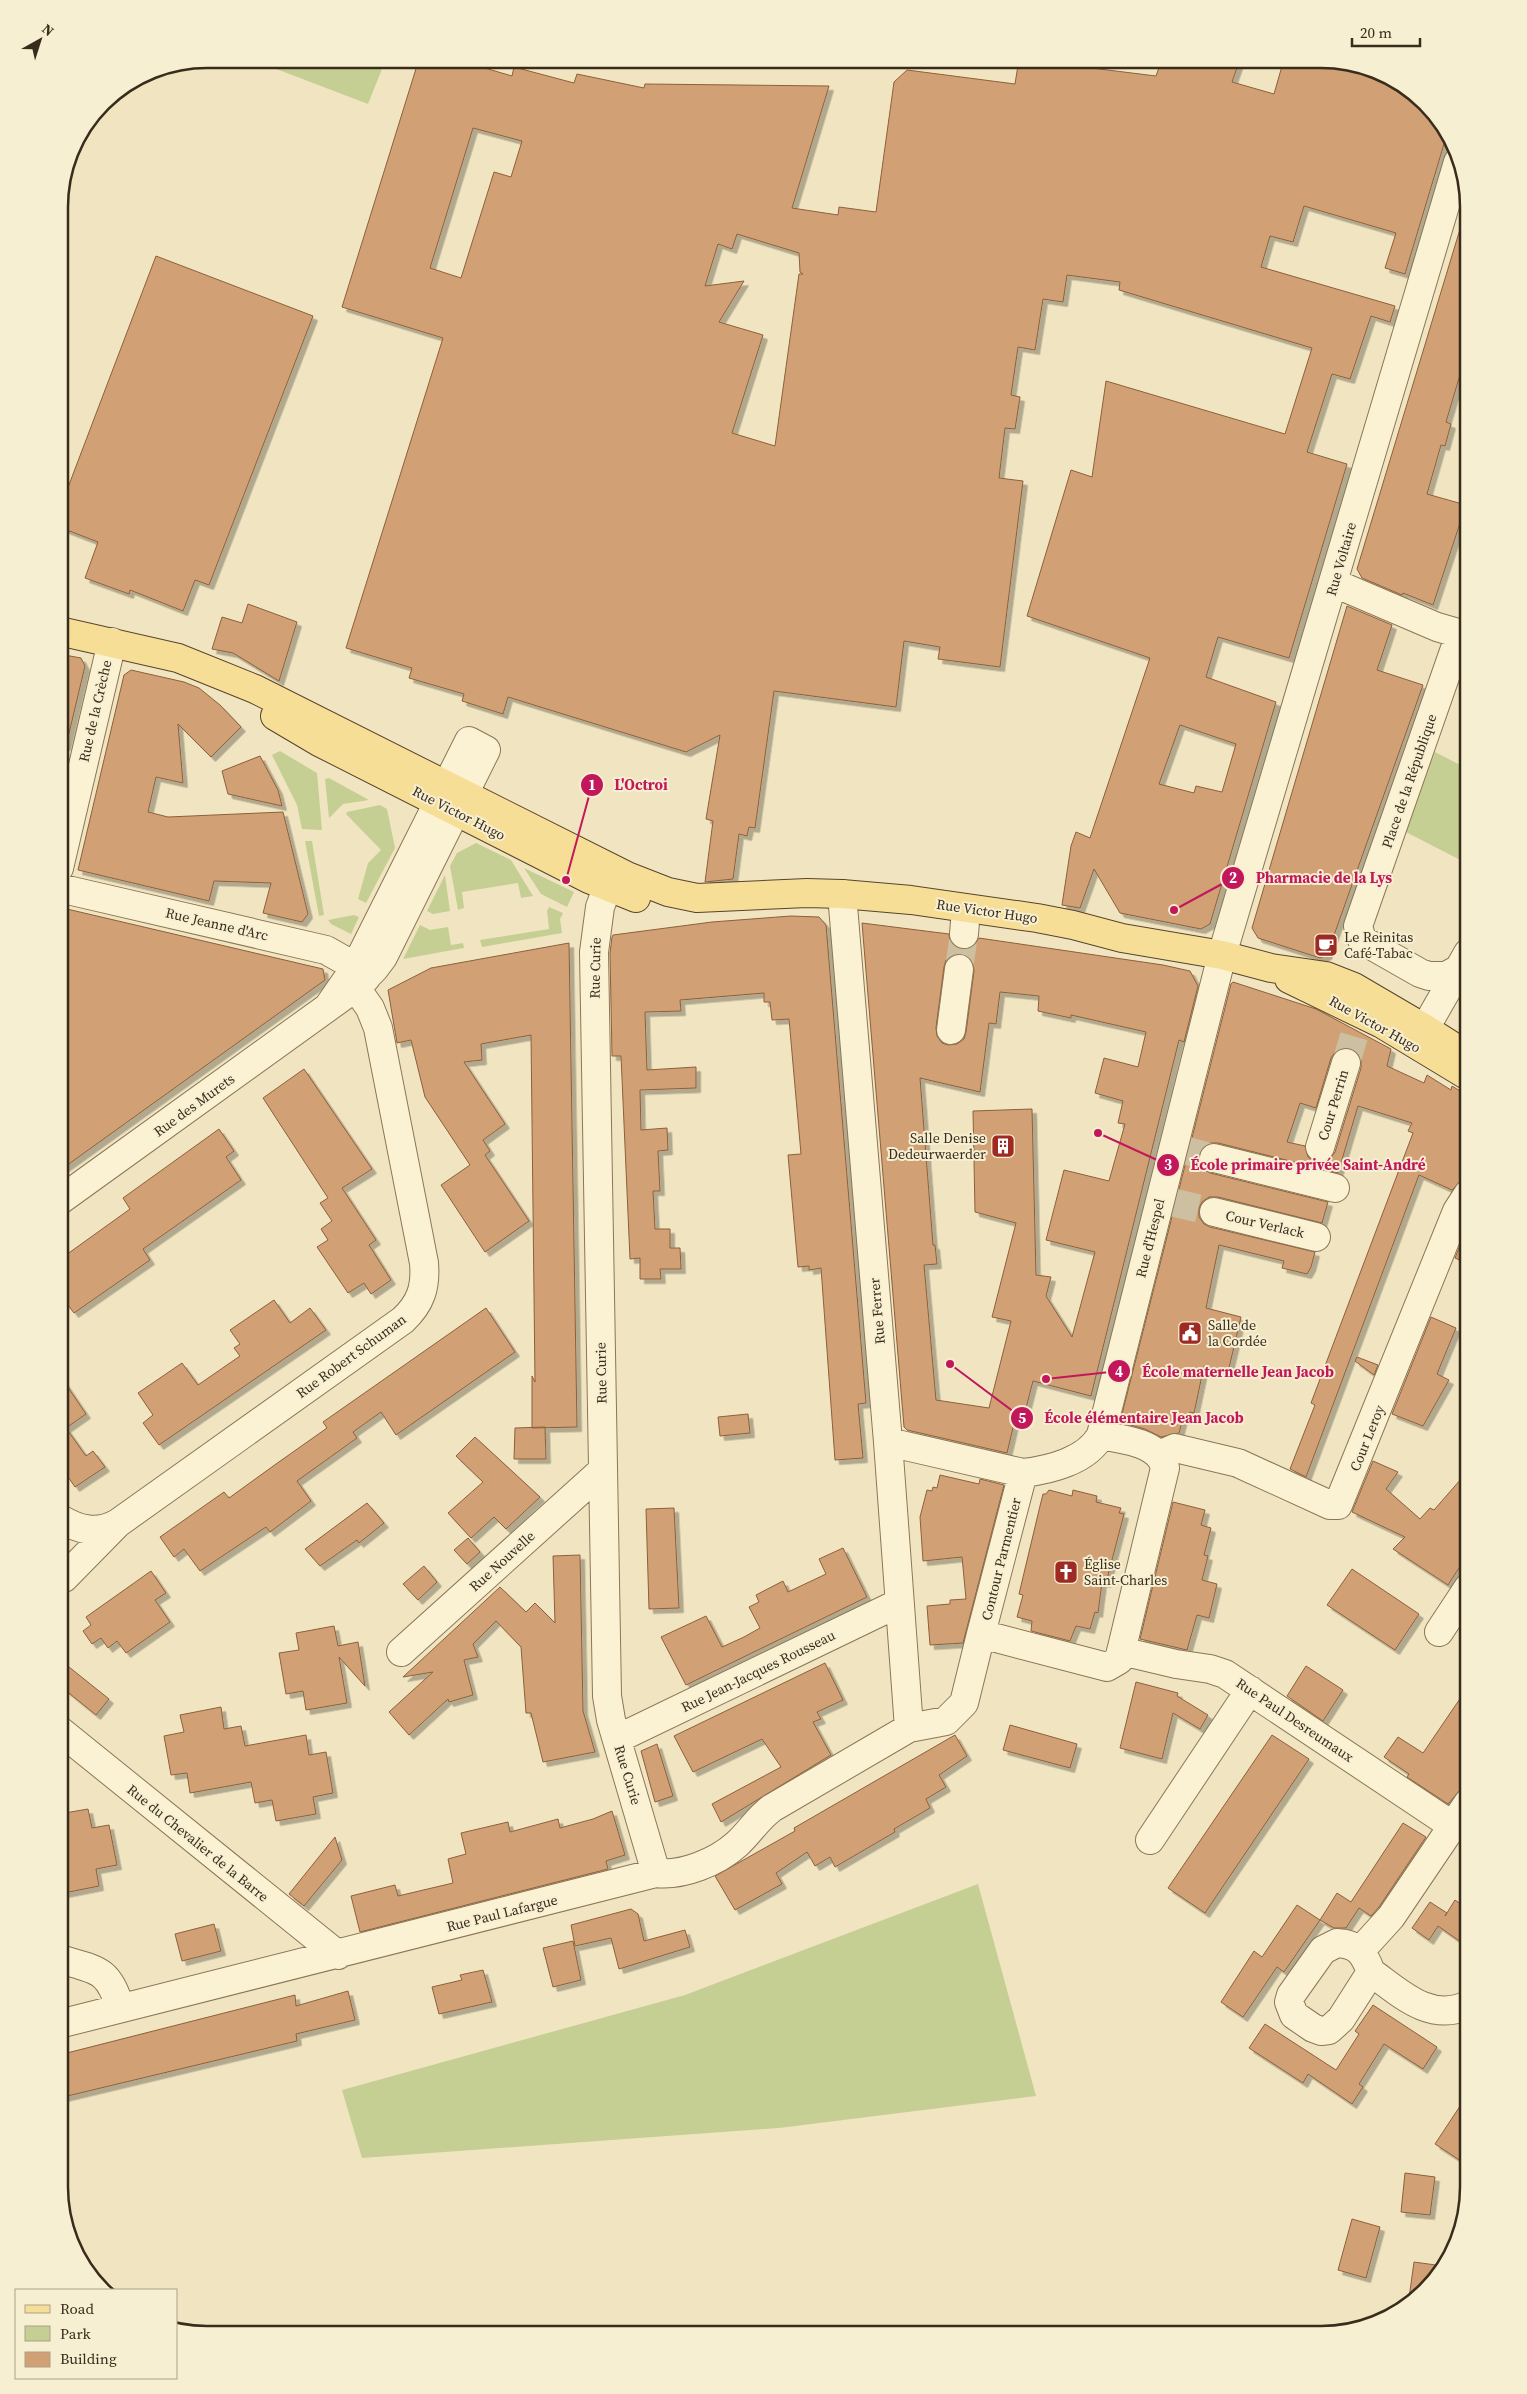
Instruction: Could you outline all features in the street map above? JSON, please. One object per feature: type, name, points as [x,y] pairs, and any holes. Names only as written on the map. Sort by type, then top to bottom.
[{"type":"main road","name":"Rue Victor Hugo","points":[[68,633],[178,658],[272,697],[451,798],[611,878],[692,897],[718,898],[780,893],[842,894],[911,900],[965,921],[1059,921],[1122,938],[1222,955],[1253,964],[1460,1053]]},
{"type":"main road","name":"Rue Victor Hugo","points":[[1420,1036],[1460,1069]]},
{"type":"street","name":"Rue Voltaire","points":[[1222,955],[1455,172]]},
{"type":"street","points":[[1334,583],[1437,627],[1460,634]]},
{"type":"street","name":"Rue de la Crèche","points":[[68,830],[112,642]]},
{"type":"street","name":"Place de la République","points":[[1460,646],[1358,926],[1362,940],[1420,973],[1439,977],[1460,964]]},
{"type":"street","name":"Rue des Murets","points":[[68,1195],[328,1007],[356,978],[451,798]]},
{"type":"street","name":"Rue Curie","points":[[611,878],[598,920],[594,952],[607,1696],[617,1739],[656,1873]]},
{"type":"street","name":"Rue Jeanne d'Arc","points":[[68,890],[326,950],[356,978]]},
{"type":"street","name":"Rue Ferrer","points":[[842,894],[888,1442],[909,1728]]},
{"type":"street","name":"Rue d'Hespel","points":[[1101,1435],[1165,1201],[1222,955]]},
{"type":"street","points":[[1420,1036],[1460,967]]},
{"type":"street","points":[[951,1030],[959,969]]},
{"type":"street","name":"Rue Robert Schuman","points":[[68,1574],[118,1523],[403,1320],[419,1300],[424,1284],[424,1263],[378,1028],[356,978]]},
{"type":"street","name":"Cour Perrin","points":[[1320,1147],[1346,1063]]},
{"type":"street","points":[[1214,1158],[1334,1188]]},
{"type":"street","name":"Cour Leroy","points":[[1160,1455],[1175,1448],[1238,1463],[1330,1505],[1338,1505],[1460,1206]]},
{"type":"street","name":"Cour Verlack","points":[[1214,1212],[1316,1236]]},
{"type":"street","points":[[888,1442],[1022,1474],[1044,1470],[1072,1459],[1090,1448],[1101,1435],[1146,1446],[1160,1455],[1166,1468],[1165,1478],[1121,1651]]},
{"type":"street","name":"Rue Nouvelle","points":[[401,1652],[603,1470]]},
{"type":"street","name":"Contour Parmentier","points":[[1022,1474],[981,1634],[1107,1667],[1118,1660],[1121,1651]]},
{"type":"street","points":[[68,1522],[92,1530],[102,1530],[118,1523]]},
{"type":"street","points":[[1440,1632],[1460,1601]]},
{"type":"street","name":"Rue Jean-Jacques Rousseau","points":[[617,1739],[899,1603]]},
{"type":"street","name":"Rue Paul Lafargue","points":[[68,2022],[338,1955],[656,1873],[679,1874],[693,1869],[729,1850],[745,1835],[754,1822],[772,1808],[909,1728],[946,1721],[964,1703],[981,1634]]},
{"type":"street","name":"Rue Paul Desreumaux","points":[[1121,1651],[1183,1666],[1220,1672],[1460,1811]]},
{"type":"street","points":[[1150,1840],[1250,1690]]},
{"type":"street","name":"Rue du Chevalier de la Barre","points":[[68,1737],[338,1955]]},
{"type":"street","points":[[1460,1815],[1391,1917],[1366,1961],[1423,2007],[1442,2011],[1460,2007]]},
{"type":"street","points":[[68,1962],[92,1969],[110,1981],[115,1990],[120,2008]]},
{"type":"green space","points":[[274,68],[382,68],[368,104]]},
{"type":"green space","points":[[280,751],[317,773],[322,830],[302,829],[297,805],[272,755]]},
{"type":"green space","points":[[1435,752],[1460,765],[1460,860],[1402,830]]},
{"type":"green space","points":[[329,778],[369,800],[343,804],[329,818],[325,779]]},
{"type":"green space","points":[[380,805],[387,809],[395,848],[366,903],[358,899],[368,863],[381,850],[346,814],[347,812]]},
{"type":"green space","points":[[305,841],[312,841],[324,915],[319,916]]},
{"type":"green space","points":[[476,843],[511,860],[533,896],[521,898],[518,883],[462,892],[464,908],[458,910],[450,866],[457,853]]},
{"type":"green space","points":[[524,868],[574,892],[567,907],[541,894]]},
{"type":"green space","points":[[445,875],[450,911],[433,914],[427,911]]},
{"type":"green space","points":[[549,907],[563,913],[560,919],[562,933],[482,947],[480,940],[549,929],[547,911]]},
{"type":"green space","points":[[354,915],[359,917],[351,934],[331,924],[328,920]]},
{"type":"green space","points":[[420,925],[430,930],[448,927],[451,945],[463,943],[464,948],[403,959]]},
{"type":"green space","points":[[978,1884],[1036,2096],[779,2128],[362,2158],[342,2090],[685,1995]]},
{"type":"building","points":[[416,68],[485,68],[512,76],[514,68],[518,68],[574,83],[577,74],[644,88],[645,84],[829,86],[792,208],[838,215],[839,207],[876,212],[894,82],[907,70],[1015,84],[1018,68],[1092,68],[1156,76],[1159,68],[1237,68],[1232,82],[1274,94],[1281,68],[1347,70],[1382,82],[1398,91],[1425,115],[1444,143],[1405,274],[1385,268],[1396,233],[1304,206],[1293,242],[1270,236],[1261,267],[1395,306],[1390,322],[1371,316],[1350,379],[1332,374],[1307,452],[1347,464],[1289,658],[1218,637],[1206,677],[1276,702],[1210,924],[1201,929],[1120,913],[1094,869],[1080,908],[1062,905],[1071,846],[1076,832],[1090,838],[1150,658],[1027,616],[1071,470],[1092,477],[1106,381],[1285,434],[1312,348],[1119,290],[1120,282],[1067,275],[1063,302],[1043,299],[1035,350],[1018,347],[1011,395],[1020,397],[1015,429],[1005,428],[999,478],[1023,481],[1000,667],[938,659],[940,647],[904,641],[896,707],[774,691],[755,828],[749,827],[747,836],[739,834],[733,879],[705,882],[713,821],[706,819],[720,735],[686,752],[508,697],[503,714],[462,701],[464,694],[409,678],[412,668],[346,648],[443,338],[342,307]],"holes":[[[473,128],[522,141],[511,177],[494,172],[461,278],[430,268]],[[737,234],[799,253],[800,272],[803,274],[799,274],[775,446],[732,433],[763,335],[719,322],[744,281],[705,286],[718,244],[732,249]],[[1180,725],[1236,744],[1222,792],[1196,786],[1194,793],[1159,784]]]},
{"type":"building","points":[[1460,229],[1460,375],[1446,422],[1451,424],[1445,446],[1441,445],[1427,494],[1460,503],[1460,523],[1433,605],[1403,593],[1402,595],[1362,578],[1357,569]]},
{"type":"building","points":[[156,256],[313,316],[209,585],[195,580],[183,611],[130,590],[129,594],[85,578],[98,542],[68,530],[68,487]]},
{"type":"building","points":[[248,604],[297,622],[279,681],[233,653],[212,649],[222,617],[242,623]]},
{"type":"building","points":[[1347,606],[1392,625],[1377,670],[1423,685],[1327,955],[1320,958],[1258,938],[1252,928]]},
{"type":"building","points":[[68,656],[81,658],[85,666],[68,738]]},
{"type":"building","points":[[131,670],[184,682],[199,688],[220,705],[241,727],[211,757],[178,724],[183,783],[156,777],[148,812],[168,817],[283,812],[308,914],[302,922],[263,913],[271,883],[214,881],[209,901],[78,870],[124,675]]},
{"type":"building","points":[[260,756],[278,790],[282,806],[228,794],[222,771]]},
{"type":"building","points":[[68,909],[323,969],[325,980],[68,1165]]},
{"type":"building","points":[[791,916],[819,917],[826,925],[866,1403],[858,1404],[863,1458],[835,1460],[821,1268],[809,1270],[809,1266],[798,1267],[788,1155],[801,1154],[789,1019],[772,1020],[770,1002],[764,1002],[764,993],[680,1000],[681,1011],[645,1012],[647,1070],[696,1067],[696,1088],[640,1090],[641,1130],[667,1128],[668,1150],[658,1151],[660,1191],[653,1191],[655,1229],[670,1229],[670,1248],[680,1248],[681,1269],[660,1269],[661,1279],[640,1279],[640,1258],[630,1259],[621,1056],[612,1056],[610,953],[612,937],[613,935],[712,922]]},
{"type":"building","points":[[862,923],[949,934],[950,941],[955,947],[962,949],[971,948],[979,938],[1163,965],[1190,971],[1198,986],[1184,1042],[1179,1040],[1091,1396],[1033,1381],[1024,1416],[1016,1415],[1007,1453],[907,1430],[904,1427]],"holes":[[[962,954],[968,956],[973,963],[974,971],[966,1032],[964,1039],[957,1044],[948,1045],[942,1043],[937,1036],[936,1028],[944,967],[946,960],[953,955]],[[1000,992],[1039,996],[1038,1011],[1071,1018],[1071,1015],[1146,1032],[1138,1067],[1104,1058],[1095,1093],[1123,1101],[1118,1123],[1125,1124],[1109,1181],[1064,1170],[1046,1240],[1095,1252],[1072,1337],[1046,1296],[1051,1277],[1036,1275],[1032,1109],[973,1111],[975,1212],[1016,1223],[992,1317],[1011,1321],[989,1408],[936,1400],[924,1265],[937,1264],[935,1245],[933,1245],[920,1078],[980,1092],[989,1023],[996,1024]]]},
{"type":"building","points":[[569,943],[577,1427],[532,1428],[532,1376],[535,1382],[531,1035],[481,1044],[482,1060],[464,1062],[505,1124],[483,1140],[490,1151],[485,1155],[529,1221],[485,1252],[441,1185],[470,1165],[425,1097],[411,1040],[397,1043],[388,990],[431,968]]},
{"type":"building","points":[[1233,982],[1316,1009],[1391,1049],[1387,1066],[1424,1083],[1427,1075],[1451,1090],[1452,1086],[1460,1091],[1460,1182],[1452,1190],[1419,1175],[1306,1477],[1290,1469],[1315,1405],[1311,1403],[1413,1133],[1408,1131],[1412,1123],[1358,1106],[1338,1173],[1218,1143],[1209,1143],[1202,1148],[1199,1162],[1203,1169],[1210,1173],[1328,1202],[1322,1223],[1218,1197],[1209,1197],[1202,1202],[1199,1208],[1199,1217],[1204,1224],[1210,1227],[1315,1252],[1311,1267],[1307,1274],[1282,1268],[1284,1261],[1219,1245],[1206,1308],[1241,1317],[1228,1372],[1204,1366],[1194,1413],[1190,1412],[1188,1419],[1183,1418],[1179,1433],[1161,1437],[1145,1429],[1120,1422]],"holes":[[[1343,1048],[1351,1048],[1358,1053],[1361,1060],[1361,1068],[1335,1152],[1330,1159],[1316,1162],[1308,1157],[1305,1146],[1287,1142],[1300,1103],[1316,1108],[1331,1058],[1336,1051]]]},
{"type":"building","points":[[304,1069],[372,1169],[342,1188],[376,1240],[369,1245],[391,1280],[371,1294],[364,1283],[348,1293],[317,1247],[328,1240],[321,1229],[332,1221],[320,1203],[328,1198],[263,1098]]},
{"type":"building","points":[[219,1129],[234,1151],[226,1157],[241,1180],[143,1249],[150,1260],[74,1313],[68,1305],[68,1254],[130,1209],[123,1198]]},
{"type":"building","points":[[1460,1245],[1460,1260],[1455,1258]]},
{"type":"building","points":[[274,1300],[290,1323],[310,1308],[326,1330],[159,1445],[143,1423],[153,1415],[138,1393],[182,1363],[198,1385],[240,1356],[234,1348],[240,1344],[230,1330]]},
{"type":"building","points":[[486,1308],[515,1352],[396,1435],[381,1412],[353,1432],[357,1438],[297,1481],[311,1501],[270,1532],[266,1527],[200,1571],[184,1549],[174,1557],[160,1537],[224,1492],[229,1498],[327,1428],[323,1422]]},
{"type":"building","points":[[1431,1317],[1456,1328],[1437,1374],[1449,1380],[1423,1426],[1392,1414]]},
{"type":"building","points":[[1357,1357],[1378,1365],[1374,1375],[1355,1361]]},
{"type":"building","points":[[68,1387],[86,1414],[68,1427]]},
{"type":"building","points":[[748,1414],[750,1433],[720,1436],[718,1417]]},
{"type":"building","points":[[545,1427],[546,1459],[514,1459],[515,1428]]},
{"type":"building","points":[[68,1431],[86,1456],[93,1451],[105,1467],[75,1487],[68,1477]]},
{"type":"building","points":[[475,1437],[540,1497],[506,1529],[494,1517],[471,1538],[448,1513],[483,1482],[456,1456]]},
{"type":"building","points":[[1373,1461],[1398,1472],[1386,1489],[1420,1519],[1430,1508],[1434,1510],[1460,1480],[1460,1566],[1448,1585],[1393,1549],[1405,1537],[1352,1512]]},
{"type":"building","points":[[940,1475],[979,1484],[980,1479],[1004,1485],[963,1643],[930,1645],[927,1606],[950,1604],[950,1600],[966,1599],[962,1557],[923,1561],[920,1517],[927,1490],[932,1491],[933,1487],[937,1488]]},
{"type":"building","name":"Église Saint-Charles","points":[[1049,1490],[1072,1496],[1073,1490],[1097,1496],[1096,1502],[1121,1508],[1119,1513],[1124,1514],[1106,1583],[1102,1582],[1098,1613],[1095,1612],[1090,1629],[1076,1626],[1070,1641],[1031,1631],[1032,1621],[1017,1617],[1023,1595],[1019,1594],[1043,1494],[1046,1494]]},
{"type":"building","points":[[1173,1502],[1205,1510],[1201,1525],[1211,1528],[1204,1555],[1208,1556],[1202,1580],[1217,1584],[1209,1618],[1197,1615],[1187,1650],[1140,1639]]},
{"type":"building","points":[[367,1503],[384,1523],[359,1543],[357,1540],[320,1566],[305,1549]]},
{"type":"building","points":[[674,1508],[679,1608],[649,1609],[646,1509]]},
{"type":"building","points":[[468,1538],[480,1552],[467,1564],[454,1550]]},
{"type":"building","points":[[843,1548],[867,1597],[686,1685],[661,1637],[706,1616],[722,1647],[744,1637],[760,1628],[749,1607],[759,1602],[756,1595],[783,1581],[788,1592],[826,1574],[819,1559]]},
{"type":"building","points":[[580,1555],[583,1711],[595,1752],[543,1762],[531,1713],[526,1713],[521,1647],[496,1621],[473,1644],[478,1657],[464,1660],[473,1695],[449,1702],[448,1699],[409,1735],[389,1712],[433,1672],[403,1677],[500,1587],[526,1612],[535,1603],[555,1623],[553,1556]]},
{"type":"building","points":[[424,1566],[437,1582],[418,1600],[403,1584]]},
{"type":"building","points":[[1352,1569],[1419,1614],[1395,1650],[1327,1605]]},
{"type":"building","points":[[151,1571],[166,1593],[155,1600],[170,1622],[126,1653],[117,1641],[108,1648],[101,1638],[92,1644],[83,1631],[91,1625],[86,1617]]},
{"type":"building","points":[[334,1626],[338,1646],[358,1642],[365,1686],[339,1657],[347,1703],[306,1710],[303,1691],[286,1694],[279,1653],[299,1650],[296,1633]]},
{"type":"building","points":[[825,1663],[843,1700],[817,1712],[821,1719],[813,1722],[831,1755],[721,1822],[712,1804],[781,1767],[762,1739],[693,1772],[674,1736]]},
{"type":"building","points":[[68,1666],[109,1699],[96,1715],[68,1692]]},
{"type":"building","points":[[1306,1666],[1343,1690],[1323,1721],[1287,1696]]},
{"type":"building","points":[[1136,1682],[1178,1693],[1177,1696],[1208,1715],[1200,1729],[1173,1713],[1162,1759],[1120,1748]]},
{"type":"building","points":[[1460,1699],[1460,1790],[1448,1804],[1407,1777],[1409,1774],[1384,1757],[1398,1737],[1423,1753]]},
{"type":"building","points":[[221,1707],[224,1729],[241,1726],[245,1746],[306,1735],[309,1755],[326,1752],[333,1793],[313,1797],[316,1814],[276,1821],[272,1800],[255,1803],[251,1782],[190,1793],[187,1773],[171,1775],[164,1736],[184,1732],[180,1715]]},
{"type":"building","points":[[1010,1725],[1077,1744],[1070,1768],[1003,1750]]},
{"type":"building","points":[[955,1735],[967,1756],[939,1775],[946,1787],[926,1799],[930,1808],[894,1829],[895,1832],[835,1867],[830,1857],[815,1866],[807,1852],[776,1873],[782,1884],[735,1910],[715,1876],[795,1831],[794,1828]]},
{"type":"building","points":[[1272,1735],[1309,1759],[1205,1913],[1168,1888]]},
{"type":"building","points":[[657,1744],[673,1796],[655,1802],[641,1751]]},
{"type":"building","points":[[88,1809],[92,1828],[109,1825],[117,1865],[96,1869],[99,1886],[68,1892],[68,1812]]},
{"type":"building","points":[[612,1811],[625,1855],[606,1861],[608,1869],[360,1932],[351,1896],[395,1885],[398,1896],[453,1883],[448,1859],[466,1854],[461,1833],[508,1822],[510,1832],[558,1819],[560,1828],[593,1819]]},
{"type":"building","points":[[1403,1823],[1426,1837],[1379,1907],[1371,1916],[1359,1908],[1346,1928],[1334,1928],[1320,1920],[1337,1893],[1351,1902]]},
{"type":"building","points":[[335,1837],[342,1860],[304,1906],[289,1894]]},
{"type":"building","points":[[1455,1900],[1460,1903],[1460,1941],[1438,1926],[1429,1940],[1412,1928],[1430,1902],[1447,1913]]},
{"type":"building","points":[[1297,1905],[1320,1920],[1284,1972],[1277,1967],[1243,2017],[1221,2002],[1254,1951],[1262,1957]]},
{"type":"building","points":[[631,1909],[638,1914],[644,1941],[685,1930],[690,1947],[619,1969],[611,1938],[575,1946],[571,1925]]},
{"type":"building","points":[[214,1924],[221,1951],[182,1961],[175,1934]]},
{"type":"building","points":[[573,1941],[581,1980],[553,1987],[543,1948]]},
{"type":"building","points":[[483,1970],[492,2002],[439,2014],[432,1987],[462,1980],[460,1975]]},
{"type":"building","points":[[348,1991],[355,2020],[296,2034],[297,2041],[68,2096],[68,2053],[295,1995],[296,2006]]},
{"type":"building","points":[[1373,2005],[1437,2047],[1423,2069],[1384,2044],[1359,2084],[1363,2087],[1352,2104],[1308,2074],[1303,2083],[1249,2048],[1265,2024],[1336,2070],[1359,2034],[1355,2031]]},
{"type":"building","points":[[1460,2106],[1460,2160],[1435,2144]]},
{"type":"building","points":[[1405,2173],[1435,2177],[1430,2215],[1401,2212]]},
{"type":"building","points":[[1352,2219],[1380,2227],[1366,2278],[1338,2270]]},
{"type":"building","points":[[1414,2262],[1436,2265],[1419,2286],[1410,2294]]},
{"type":"tunnel","points":[[959,969],[964,934]]},
{"type":"tunnel","points":[[1346,1063],[1357,1026]]},
{"type":"tunnel","points":[[1184,1150],[1214,1158]]},
{"type":"tunnel","points":[[1171,1202],[1214,1212]]},
{"type":"place","name":"L'Octroi","points":[[566,880]]},
{"type":"place","name":"Pharmacie de la Lys","points":[[1174,910]]},
{"type":"place","name":"Le Reinitas Café-Tabac","points":[[1326,945]]},
{"type":"place","name":"École primaire privée Saint-André","points":[[1098,1133]]},
{"type":"place","name":"Salle Denise Dedeurwaerder","points":[[1003,1146]]},
{"type":"place","name":"Salle de la Cordée","points":[[1190,1333]]},
{"type":"place","name":"École élémentaire Jean Jacob","points":[[950,1364]]},
{"type":"place","name":"École maternelle Jean Jacob","points":[[1046,1379]]},
{"type":"place","name":"Église Saint-Charles","points":[[1066,1572]]}]
